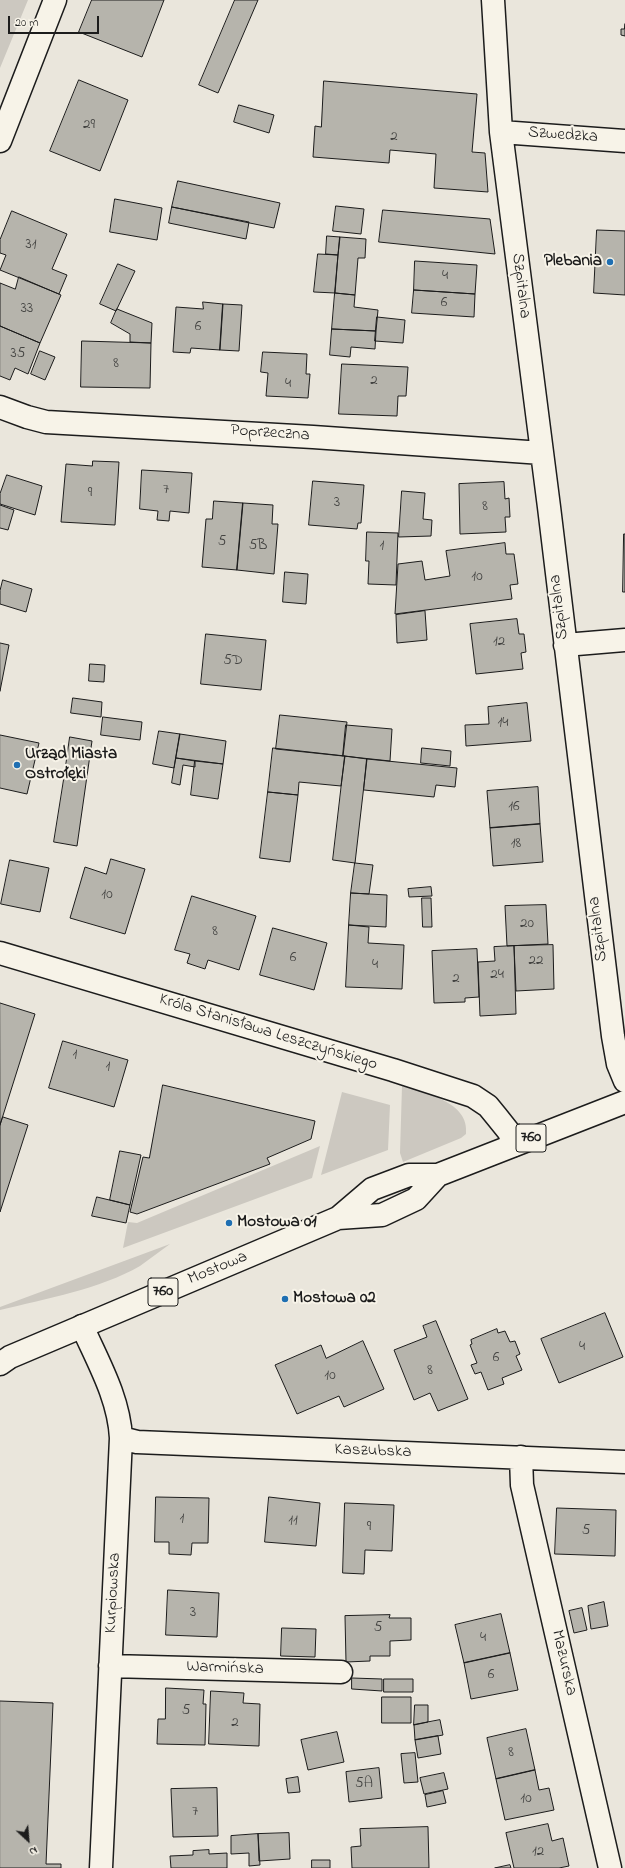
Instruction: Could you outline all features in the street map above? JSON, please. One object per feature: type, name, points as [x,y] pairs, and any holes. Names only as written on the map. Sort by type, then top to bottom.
[{"type":"street","points":[[0,141],[55,0]]},
{"type":"street","name":"Szpitalna","points":[[493,0],[501,132],[542,453],[612,1036],[618,1064],[625,1081]]},
{"type":"street","name":"Szwedzka","points":[[501,132],[625,141]]},
{"type":"street","name":"Poprzeczna","points":[[0,407],[46,422],[313,437],[542,453]]},
{"type":"street","points":[[565,645],[625,640]]},
{"type":"street","name":"Króla Stanisława Leszczyńskiego","points":[[0,953],[393,1070],[473,1096],[488,1106],[498,1116],[509,1132],[514,1145]]},
{"type":"street","name":"Mostowa","points":[[3,1360],[338,1218],[382,1214],[416,1199],[438,1175],[625,1102]]},
{"type":"street","name":"Kurpiowska","points":[[82,1326],[112,1394],[120,1421],[122,1438],[100,1868]]},
{"type":"street","name":"Kaszubska","points":[[122,1438],[137,1442],[625,1462]]},
{"type":"street","name":"Mazurska","points":[[521,1457],[522,1485],[610,1868]]},
{"type":"street","name":"Warmińska","points":[[110,1666],[341,1672]]},
{"type":"shaded area","points":[[0,0],[28,0],[0,68]]},
{"type":"shaded area","points":[[402,1086],[433,1096],[454,1107],[461,1114],[465,1123],[466,1134],[461,1138],[403,1162],[400,1153]]},
{"type":"shaded area","points":[[342,1092],[390,1105],[388,1150],[321,1175]]},
{"type":"shaded area","points":[[320,1146],[312,1178],[123,1248],[128,1222],[137,1223]]},
{"type":"shaded area","points":[[170,1244],[140,1266],[108,1281],[54,1297],[0,1310],[0,1307]]},
{"type":"building","points":[[92,0],[164,0],[142,57],[79,32]]},
{"type":"building","points":[[235,0],[258,0],[218,93],[199,85]]},
{"type":"building","points":[[625,24],[625,36],[621,35],[621,29],[624,29]]},
{"type":"building","points":[[79,80],[128,100],[100,171],[50,151]]},
{"type":"building","points":[[324,81],[477,94],[472,152],[485,153],[488,192],[434,188],[436,154],[390,150],[389,163],[313,157],[315,126],[321,127]]},
{"type":"building","points":[[239,105],[274,115],[269,133],[234,122]]},
{"type":"building","points":[[178,181],[280,203],[274,228],[172,207]]},
{"type":"building","points":[[115,199],[162,208],[157,240],[110,232]]},
{"type":"building","points":[[336,206],[364,209],[361,234],[333,231]]},
{"type":"building","points":[[172,207],[249,222],[246,239],[169,223]]},
{"type":"building","points":[[383,210],[490,219],[495,254],[379,242]]},
{"type":"building","points":[[12,211],[67,234],[52,269],[67,275],[59,294],[0,270],[6,255],[0,253],[0,240]]},
{"type":"building","name":"Plebania","points":[[597,230],[625,231],[625,295],[594,293]]},
{"type":"building","points":[[327,236],[340,237],[338,255],[326,254]]},
{"type":"building","points":[[340,237],[366,239],[365,258],[358,258],[355,295],[335,293]]},
{"type":"building","points":[[318,254],[338,255],[335,293],[314,292]]},
{"type":"building","points":[[415,261],[477,265],[475,294],[414,290]]},
{"type":"building","points":[[118,264],[135,271],[116,311],[100,304]]},
{"type":"building","points":[[19,277],[61,295],[40,343],[0,326],[0,283],[15,289]]},
{"type":"building","points":[[414,290],[475,294],[474,317],[412,313]]},
{"type":"building","points":[[335,293],[355,295],[354,307],[378,310],[376,331],[332,329]]},
{"type":"building","points":[[203,302],[223,304],[220,350],[191,348],[190,353],[173,352],[176,307],[203,309]]},
{"type":"building","points":[[223,304],[242,305],[239,351],[220,350]]},
{"type":"building","points":[[117,309],[152,323],[151,343],[130,342],[130,334],[111,323]]},
{"type":"building","points":[[377,317],[405,320],[403,343],[375,341]]},
{"type":"building","points":[[0,326],[40,343],[28,374],[15,368],[10,380],[0,376]]},
{"type":"building","points":[[332,329],[376,331],[375,349],[351,347],[350,357],[330,355]]},
{"type":"building","points":[[82,341],[151,343],[150,388],[81,387]]},
{"type":"building","points":[[40,351],[55,357],[45,380],[31,374]]},
{"type":"building","points":[[263,352],[307,354],[306,374],[310,374],[308,398],[266,396],[268,373],[261,372]]},
{"type":"building","points":[[342,364],[408,367],[406,396],[398,396],[397,416],[339,414]]},
{"type":"building","points":[[93,461],[119,462],[115,525],[61,522],[66,464],[92,466]]},
{"type":"building","points":[[142,470],[192,473],[189,513],[170,511],[169,521],[157,520],[158,511],[140,509]]},
{"type":"building","points":[[7,475],[42,486],[35,515],[0,504],[0,494]]},
{"type":"building","points":[[313,481],[364,485],[361,523],[358,523],[357,529],[309,525]]},
{"type":"building","points":[[504,482],[505,499],[509,498],[510,517],[505,517],[506,532],[460,534],[459,484]]},
{"type":"building","points":[[402,491],[425,493],[423,519],[432,520],[431,536],[399,537]]},
{"type":"building","points":[[214,501],[243,503],[237,570],[202,567],[206,519],[212,519]]},
{"type":"building","points":[[243,503],[273,505],[272,524],[278,524],[274,574],[237,570]]},
{"type":"building","points":[[0,505],[14,510],[8,530],[0,528]]},
{"type":"building","points":[[367,532],[398,533],[396,585],[368,584],[369,561],[366,561]]},
{"type":"building","points":[[624,534],[625,592],[623,592]]},
{"type":"building","points":[[505,543],[506,554],[514,554],[518,584],[510,585],[512,599],[395,614],[398,564],[422,561],[425,580],[450,576],[446,551]]},
{"type":"building","points":[[285,572],[308,574],[306,604],[283,602]]},
{"type":"building","points":[[3,580],[32,589],[26,612],[0,604],[0,591]]},
{"type":"building","points":[[425,611],[427,640],[397,643],[396,615]]},
{"type":"building","points":[[517,619],[519,634],[524,634],[526,652],[521,653],[523,669],[476,674],[470,624]]},
{"type":"building","points":[[206,634],[266,640],[261,690],[201,684]]},
{"type":"building","points":[[0,643],[9,645],[0,691]]},
{"type":"building","points":[[90,664],[105,665],[104,682],[89,681]]},
{"type":"building","points":[[73,698],[102,702],[101,717],[71,713]]},
{"type":"building","points":[[527,703],[531,741],[466,746],[465,725],[489,724],[488,707]]},
{"type":"building","points":[[280,715],[347,722],[343,756],[276,749]]},
{"type":"building","points":[[103,717],[142,722],[140,740],[101,735]]},
{"type":"building","points":[[346,725],[392,729],[390,761],[343,756]]},
{"type":"building","points":[[159,731],[180,734],[174,768],[153,764]]},
{"type":"building","points":[[180,734],[226,741],[223,764],[176,758]]},
{"type":"building","name":"Urząd Miasta Ostrołęki","points":[[0,735],[39,743],[27,794],[0,788]]},
{"type":"building","points":[[70,737],[92,741],[87,776],[65,773]]},
{"type":"building","points":[[273,748],[345,756],[341,786],[299,782],[298,795],[268,792]]},
{"type":"building","points":[[422,748],[451,751],[450,766],[421,763]]},
{"type":"building","points":[[345,756],[367,759],[355,863],[333,860]]},
{"type":"building","points":[[176,758],[195,761],[195,767],[183,765],[180,785],[172,783]]},
{"type":"building","points":[[367,759],[457,768],[455,787],[436,785],[434,797],[364,790]]},
{"type":"building","points":[[195,761],[223,764],[218,799],[191,795]]},
{"type":"building","points":[[65,773],[87,776],[77,846],[54,842]]},
{"type":"building","points":[[538,787],[540,824],[490,828],[487,791]]},
{"type":"building","points":[[268,792],[298,795],[290,862],[260,858]]},
{"type":"building","points":[[540,824],[543,862],[493,866],[490,828]]},
{"type":"building","points":[[111,859],[145,869],[125,934],[70,918],[85,867],[106,874]]},
{"type":"building","points":[[10,860],[49,868],[40,912],[1,904]]},
{"type":"building","points":[[355,863],[373,865],[369,894],[351,893]]},
{"type":"building","points":[[431,887],[432,896],[409,897],[408,889]]},
{"type":"building","points":[[351,893],[387,895],[386,927],[349,925]]},
{"type":"building","points":[[192,896],[256,916],[239,970],[208,960],[205,969],[187,963],[190,954],[175,950]]},
{"type":"building","points":[[422,898],[431,898],[432,927],[423,927]]},
{"type":"building","points":[[546,905],[548,944],[507,946],[505,906]]},
{"type":"building","points":[[349,925],[369,927],[368,943],[404,945],[402,989],[346,987]]},
{"type":"building","points":[[273,928],[327,943],[314,990],[260,975]]},
{"type":"building","points":[[553,945],[554,989],[516,991],[514,946]]},
{"type":"building","points":[[514,946],[516,1014],[480,1016],[478,962],[495,961],[494,947]]},
{"type":"building","points":[[477,949],[479,997],[465,998],[465,1002],[434,1003],[432,951]]},
{"type":"building","points":[[0,1003],[35,1014],[0,1125]]},
{"type":"building","points":[[63,1041],[128,1060],[114,1107],[49,1088]]},
{"type":"building","points":[[163,1085],[315,1121],[311,1139],[267,1158],[270,1164],[137,1214],[130,1212],[143,1157],[149,1158]]},
{"type":"building","points":[[3,1117],[28,1125],[0,1212],[0,1125]]},
{"type":"building","points":[[120,1151],[141,1155],[130,1205],[110,1200]]},
{"type":"building","points":[[97,1197],[130,1205],[126,1223],[92,1216]]},
{"type":"building","points":[[605,1313],[623,1357],[559,1383],[541,1339]]},
{"type":"building","points":[[436,1321],[468,1399],[438,1411],[430,1393],[414,1400],[394,1350],[427,1337],[423,1326]]},
{"type":"building","points":[[497,1329],[498,1333],[505,1331],[510,1342],[515,1341],[520,1354],[516,1356],[522,1370],[502,1378],[504,1384],[488,1390],[481,1372],[475,1374],[471,1365],[477,1363],[470,1345],[472,1344],[471,1340]]},
{"type":"building","points":[[363,1341],[384,1389],[344,1407],[339,1396],[297,1414],[275,1365],[321,1345],[326,1358]]},
{"type":"building","points":[[156,1497],[209,1498],[208,1543],[192,1543],[191,1555],[169,1554],[169,1542],[155,1542]]},
{"type":"building","points":[[269,1497],[320,1503],[316,1546],[265,1542]]},
{"type":"building","points":[[345,1503],[394,1505],[392,1551],[365,1550],[364,1574],[343,1573]]},
{"type":"building","points":[[557,1508],[616,1510],[615,1556],[555,1554]]},
{"type":"building","points":[[168,1590],[219,1593],[217,1637],[166,1635]]},
{"type":"building","points":[[604,1602],[608,1626],[591,1629],[588,1606]]},
{"type":"building","points":[[582,1608],[587,1630],[574,1633],[569,1611]]},
{"type":"building","points":[[501,1614],[510,1653],[464,1663],[455,1625]]},
{"type":"building","points":[[390,1615],[389,1618],[411,1618],[411,1640],[390,1641],[390,1656],[370,1656],[370,1661],[346,1662],[345,1616]]},
{"type":"building","points":[[282,1628],[316,1629],[315,1657],[281,1656]]},
{"type":"building","points":[[510,1653],[518,1690],[471,1699],[464,1663]]},
{"type":"building","points":[[352,1678],[382,1679],[382,1691],[352,1689]]},
{"type":"building","points":[[384,1679],[413,1679],[413,1692],[384,1692]]},
{"type":"building","points":[[166,1688],[204,1690],[203,1704],[206,1704],[205,1745],[157,1744],[158,1719],[165,1719]]},
{"type":"building","points":[[211,1691],[244,1693],[243,1703],[260,1704],[259,1746],[209,1744]]},
{"type":"building","points":[[382,1697],[411,1697],[411,1723],[382,1723]]},
{"type":"building","points":[[0,1701],[53,1703],[46,1864],[61,1864],[61,1868],[0,1868]]},
{"type":"building","points":[[415,1705],[428,1705],[428,1722],[414,1725]]},
{"type":"building","points":[[440,1720],[443,1735],[415,1740],[414,1725]]},
{"type":"building","points":[[526,1729],[535,1770],[496,1779],[487,1738]]},
{"type":"building","points":[[337,1732],[344,1762],[308,1770],[301,1740]]},
{"type":"building","points":[[438,1736],[441,1754],[418,1758],[415,1740]]},
{"type":"building","points":[[415,1753],[418,1782],[404,1783],[401,1754]]},
{"type":"building","points":[[379,1768],[382,1798],[349,1802],[346,1772]]},
{"type":"building","points":[[535,1770],[539,1790],[549,1788],[554,1810],[505,1820],[496,1779]]},
{"type":"building","points":[[444,1773],[448,1789],[424,1794],[420,1778]]},
{"type":"building","points":[[298,1777],[300,1792],[288,1793],[286,1779]]},
{"type":"building","points":[[217,1788],[218,1836],[173,1837],[171,1789]]},
{"type":"building","points":[[443,1791],[446,1803],[427,1807],[425,1795]]},
{"type":"building","points":[[548,1824],[552,1841],[563,1838],[569,1866],[559,1868],[514,1868],[506,1833]]},
{"type":"building","points":[[428,1827],[429,1868],[352,1868],[351,1847],[361,1846],[360,1829]]},
{"type":"building","points":[[289,1833],[290,1859],[259,1861],[258,1834]]},
{"type":"building","points":[[258,1834],[260,1865],[249,1866],[249,1853],[231,1854],[231,1836]]},
{"type":"building","points":[[209,1850],[209,1854],[227,1853],[227,1868],[171,1868],[170,1856],[193,1855],[193,1851]]},
{"type":"building","points":[[312,1860],[330,1860],[330,1868],[312,1868]]},
{"type":"building","points":[[510,1865],[511,1868],[495,1868]]},
{"type":"place","name":"Plebania","points":[[610,262]]},
{"type":"place","name":"Urząd Miasta Ostrołęki","points":[[17,765]]},
{"type":"place","name":"Mostowa 01","points":[[229,1223]]},
{"type":"place","name":"Mostowa 02","points":[[285,1299]]}]
